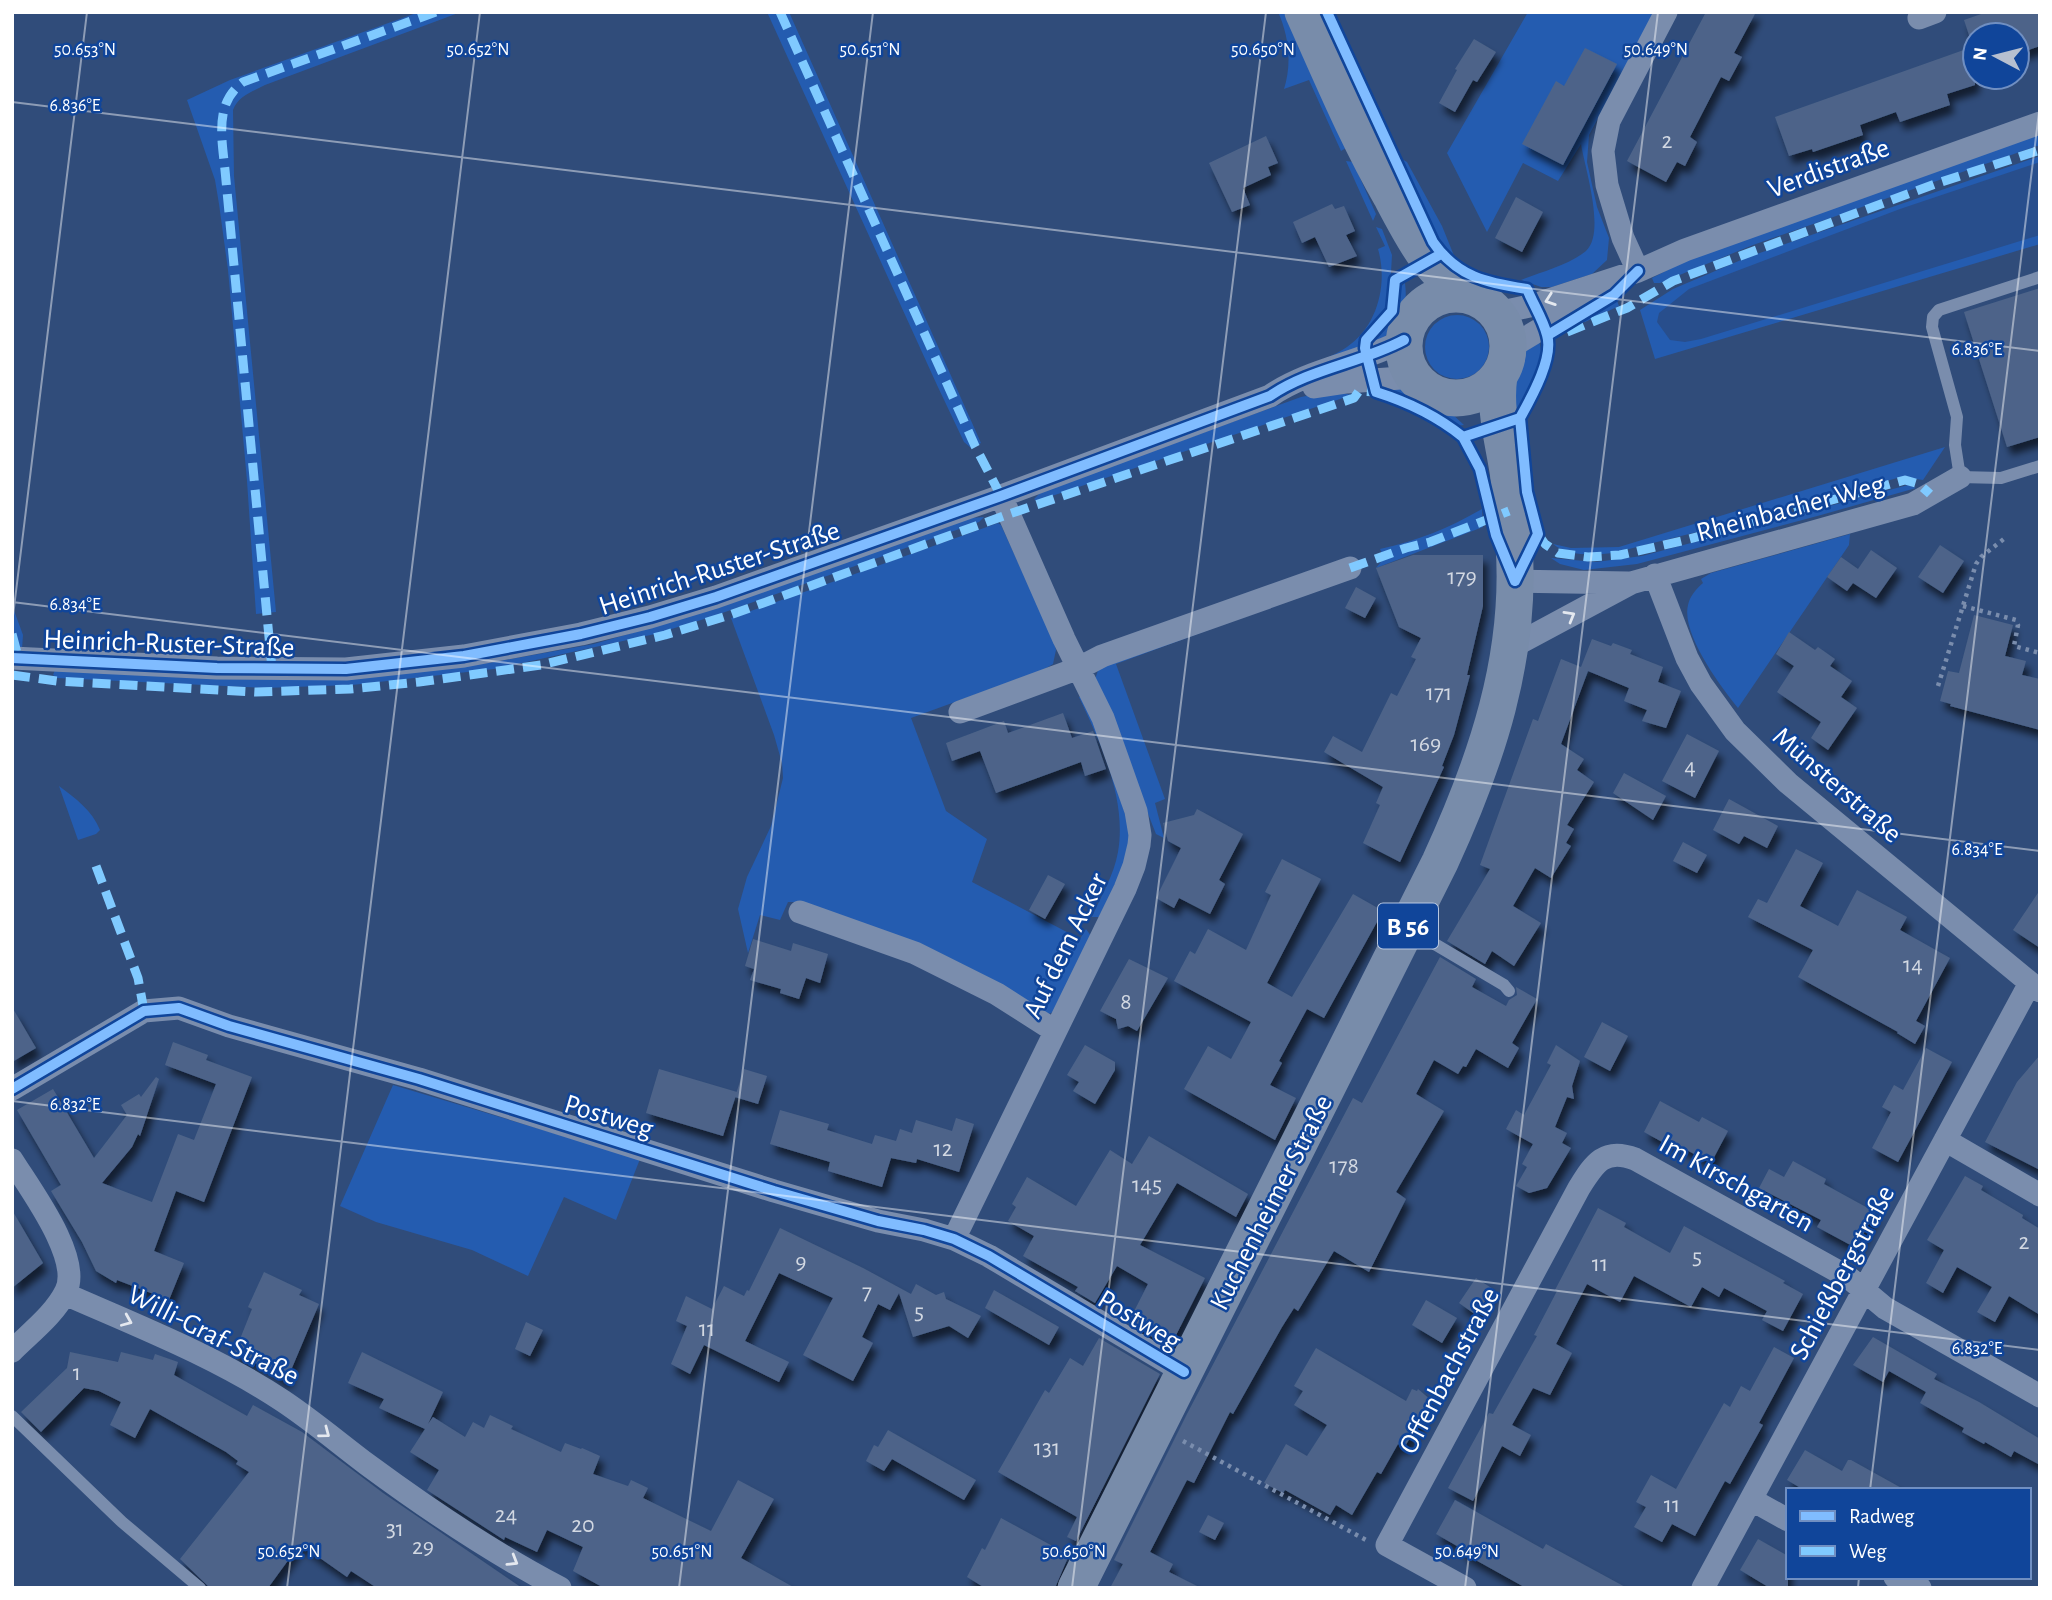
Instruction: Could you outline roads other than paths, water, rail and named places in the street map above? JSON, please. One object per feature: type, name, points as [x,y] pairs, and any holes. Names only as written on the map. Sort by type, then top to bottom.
[{"type":"main road","points":[[1303,12],[1367,155],[1414,284],[1404,356],[1414,377],[1431,392],[1452,399],[1468,398],[1482,392],[1504,362],[1507,333],[1496,313],[1478,298],[1464,294],[1448,294],[1433,299],[1410,327]]},
{"type":"main road","points":[[1367,155],[1412,237],[1429,262],[1438,274],[1464,294]]},
{"type":"main road","name":"Kuchenheimer Straße","points":[[1076,1588],[1408,928],[1478,777],[1504,685],[1510,648],[1515,580],[1508,474],[1496,401],[1504,362]]},
{"type":"main road","name":"Kuchenheimer Straße","points":[[1452,399],[1461,407],[1477,432],[1509,511]]},
{"type":"street","points":[[1638,271],[1623,238],[1607,185],[1603,151],[1609,121],[1666,12]]},
{"type":"street","name":"Verdistraße","points":[[1496,313],[1534,305],[1638,271],[1685,250],[2040,123]]},
{"type":"street","name":"Verdistraße","points":[[1504,362],[1638,271]]},
{"type":"street","name":"Heinrich-Ruster-Straße","points":[[12,658],[149,666],[358,668],[464,656],[581,634],[716,597],[1001,496],[1269,396],[1285,385],[1368,357],[1410,327]]},
{"type":"street","name":"Heinrich-Ruster-Straße","points":[[1269,396],[1288,395],[1325,384],[1414,377]]},
{"type":"street","name":"Rheinbacher Weg","points":[[1510,648],[1631,583],[1913,504],[1960,477]]},
{"type":"street","name":"Auf dem Acker","points":[[954,1239],[1125,889],[1134,866],[1140,835],[1136,811],[1118,757],[1001,496]]},
{"type":"street","points":[[960,712],[1079,668],[1102,656],[1350,568]]},
{"type":"street","name":"Münsterstraße","points":[[1655,575],[1687,658],[1708,695],[1735,731],[1787,783],[2035,987]]},
{"type":"street","name":"Rheinbacher Weg","points":[[1515,580],[1631,583]]},
{"type":"street","points":[[800,912],[915,953],[997,994],[1055,1031]]},
{"type":"street","name":"Schießbergstraße","points":[[1703,1588],[1945,1140],[2035,987]]},
{"type":"street","name":"Postweg","points":[[12,1089],[144,1011],[179,1008],[229,1026],[419,1079],[774,1191],[878,1221],[954,1239],[989,1256],[1184,1372]]},
{"type":"street","points":[[1945,1140],[2040,1195]]},
{"type":"street","name":"Im Kirschgarten","points":[[1614,1154],[1634,1159],[1848,1277],[1885,1308],[2040,1396]]},
{"type":"street","name":"Offenbachstraße","points":[[1465,1588],[1387,1545],[1579,1188],[1596,1164],[1614,1154]]},
{"type":"street","points":[[12,1160],[63,1245],[70,1268],[65,1294],[12,1351]]},
{"type":"street","name":"Willi-Graf-Straße","points":[[65,1294],[154,1333],[254,1383],[285,1402],[409,1493],[560,1588]]},
{"type":"street","points":[[1752,1500],[1786,1519]]},
{"type":"street","points":[[1900,1579],[1920,1588]]},
{"type":"lane","points":[[2040,277],[1939,310],[1933,317],[1931,327],[1957,417],[1955,444],[1960,477],[2001,478],[2040,466]]},
{"type":"lane","points":[[1408,928],[1509,990]]},
{"type":"lane","points":[[12,1416],[122,1522],[201,1588]]}]
